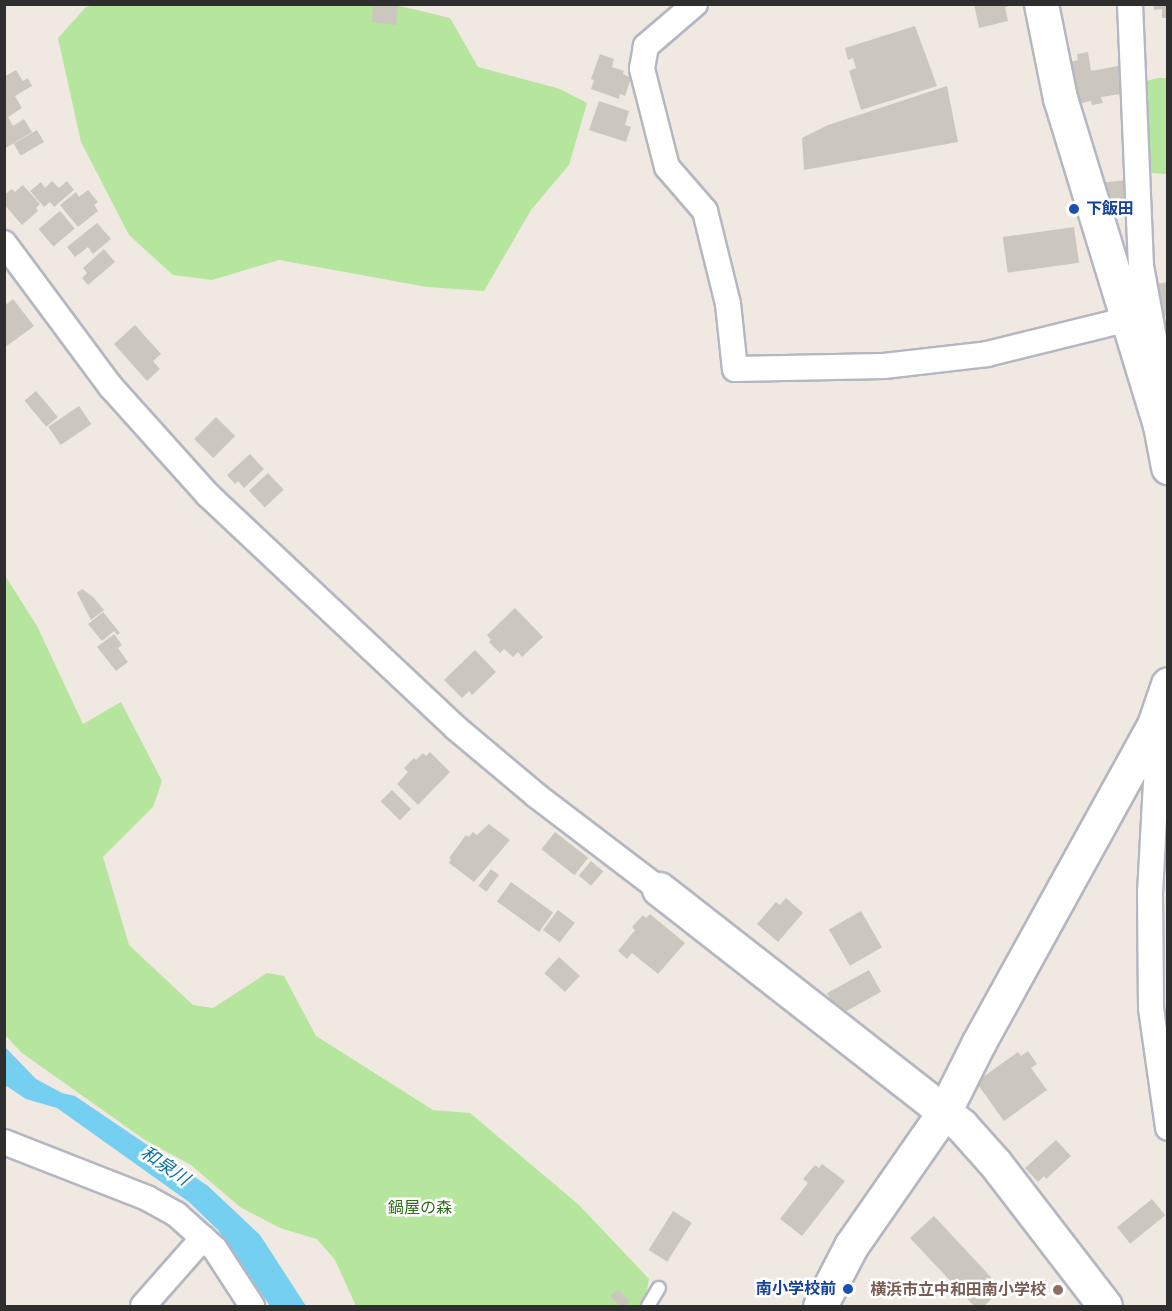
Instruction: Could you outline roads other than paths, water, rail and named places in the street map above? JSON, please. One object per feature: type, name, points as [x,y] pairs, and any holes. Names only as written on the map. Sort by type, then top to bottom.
[{"type":"street","points":[[695,4],[646,46],[642,69],[667,167],[705,211],[728,304],[735,369],[884,366],[987,354],[1128,319]]},
{"type":"street","points":[[1041,4],[1060,98],[1128,319],[1159,383]]},
{"type":"street","points":[[1130,4],[1141,266],[1159,383],[1160,426],[1167,466]]},
{"type":"street","points":[[4,243],[111,387],[208,495],[464,736],[961,1125],[995,1163],[1105,1306]]},
{"type":"street","points":[[820,1306],[851,1246],[944,1112],[1154,725],[1167,684]]},
{"type":"street","points":[[1154,725],[1157,764],[1150,892],[1151,1008],[1167,1128]]},
{"type":"street","points":[[4,1142],[147,1198],[176,1214],[215,1249],[252,1306]]},
{"type":"street","points":[[143,1306],[203,1238]]},
{"type":"lane","points":[[648,1306],[659,1288]]},
{"type":"water","name":"和泉川","points":[[4,1046],[36,1079],[62,1093],[75,1096],[208,1186],[260,1235],[306,1306],[270,1306],[218,1230],[189,1202],[57,1108],[26,1099],[5,1085]]},
{"type":"place","name":"下飯田","points":[[1074,209]]},
{"type":"place","name":"南小学校前","points":[[848,1289]]},
{"type":"place","name":"横浜市立中和田南小学校","points":[[1058,1290]]},
{"type":"park label","name":"鍋屋の森","points":[[420,1208]]}]
